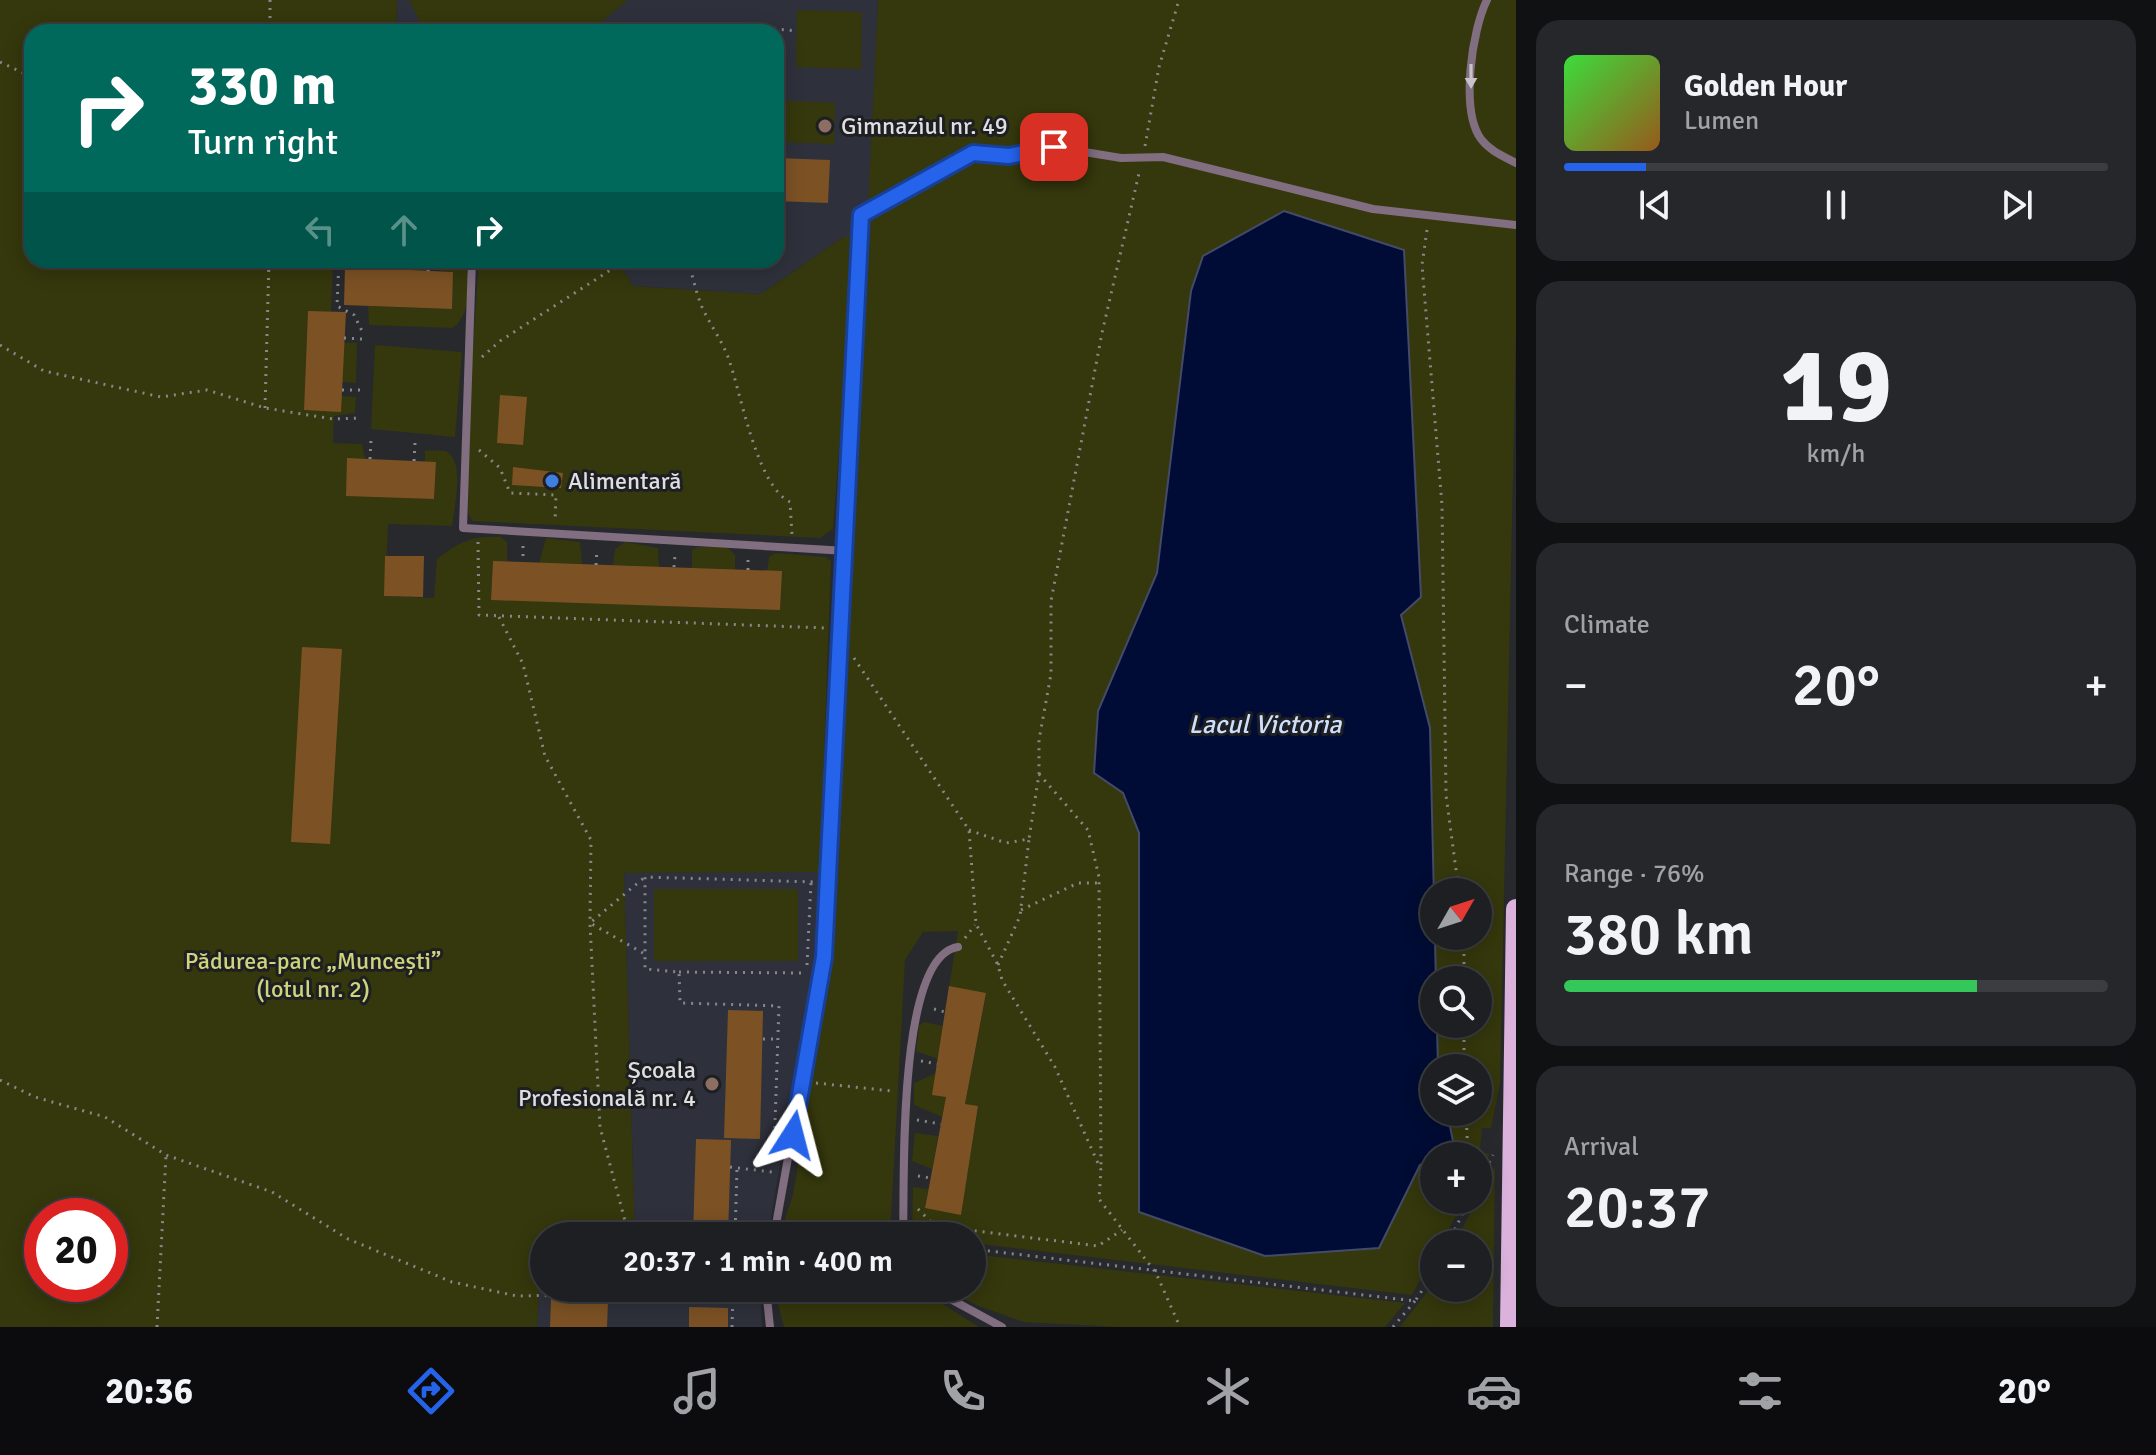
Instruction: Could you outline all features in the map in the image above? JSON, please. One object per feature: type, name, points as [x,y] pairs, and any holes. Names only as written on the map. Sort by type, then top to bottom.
[{"type":"main road","points":[[1510,1327],[1516,909]]},
{"type":"lane","points":[[1487,0],[1480,14],[1470,68],[1473,116],[1479,136],[1492,151],[1516,163]]},
{"type":"lane","points":[[776,1222],[824,957],[847,551],[861,215],[973,153],[1009,156],[1054,147],[1121,158],[1163,157],[1373,209],[1516,225]]},
{"type":"lane","points":[[472,268],[463,528],[847,551]]},
{"type":"lane","points":[[903,1222],[912,1030],[924,983],[935,959],[945,949],[958,947]]},
{"type":"lane","points":[[767,1302],[770,1327]]},
{"type":"lane","points":[[956,1302],[1002,1327]]},
{"type":"path","points":[[270,0],[270,24]]},
{"type":"path","points":[[998,965],[1021,910],[1039,774],[1039,740],[1051,674],[1051,601],[1102,333],[1143,157],[1159,67],[1179,0]]},
{"type":"path","points":[[784,30],[797,31]]},
{"type":"path","points":[[0,62],[24,73]]},
{"type":"path","points":[[1428,217],[1422,265],[1442,505],[1446,795],[1457,878]]},
{"type":"path","points":[[265,408],[269,268]]},
{"type":"path","points":[[339,268],[337,306],[354,315],[362,331]]},
{"type":"path","points":[[467,370],[500,341],[614,268]]},
{"type":"path","points":[[690,268],[700,303],[728,356],[740,404],[764,464],[779,496],[790,502],[792,546]]},
{"type":"path","points":[[344,338],[362,339]]},
{"type":"path","points":[[0,345],[44,371],[161,397],[207,390],[265,408],[333,419],[360,418]]},
{"type":"path","points":[[342,390],[361,390]]},
{"type":"path","points":[[370,459],[371,440]]},
{"type":"path","points":[[414,461],[415,443]]},
{"type":"path","points":[[464,445],[483,451],[500,468],[510,493],[556,495],[555,533]]},
{"type":"path","points":[[478,529],[479,615],[842,628],[857,666],[969,830],[976,924],[998,965],[1002,980],[1055,1067],[1101,1170]]},
{"type":"path","points":[[499,617],[523,664],[545,756],[591,840],[590,923],[600,1127],[625,1222]]},
{"type":"path","points":[[1039,774],[1088,830],[1099,883],[1099,1199],[1156,1273],[1180,1327]]},
{"type":"path","points":[[969,830],[1006,843],[1029,839]]},
{"type":"path","points":[[590,923],[645,877],[749,878],[827,883]]},
{"type":"path","points":[[645,877],[645,969],[679,972],[806,974],[811,882]]},
{"type":"path","points":[[1021,910],[1078,883],[1099,883]]},
{"type":"path","points":[[590,923],[643,953]]},
{"type":"path","points":[[679,972],[680,1003],[779,1006],[772,1185]]},
{"type":"path","points":[[763,1039],[777,1039]]},
{"type":"path","points":[[0,1080],[35,1097],[105,1117],[166,1155],[272,1192],[348,1239],[452,1282],[517,1296],[530,1296]]},
{"type":"path","points":[[801,1081],[908,1093]]},
{"type":"path","points":[[907,1118],[941,1124]]},
{"type":"path","points":[[157,1327],[166,1155]]},
{"type":"path","points":[[730,1167],[772,1172]]},
{"type":"path","points":[[735,1222],[737,1168]]},
{"type":"path","points":[[904,1195],[931,1222]]},
{"type":"path","points":[[986,1232],[1098,1246],[1123,1229]]},
{"type":"path","points":[[986,1251],[1415,1301]]},
{"type":"path","points":[[1393,1327],[1420,1294]]},
{"type":"path","points":[[732,1327],[733,1302]]},
{"type":"shaded area","name":"Gimnaziul nr. 49","points":[[397,0],[878,0],[870,220],[851,237],[843,237],[761,294],[633,286],[622,268],[784,268],[784,24],[396,24]]},
{"type":"shaded area","name":"Școala Profesională nr. 4","points":[[624,872],[820,872],[814,958],[770,1222],[635,1222]]},
{"type":"shaded area","points":[[538,1302],[761,1302],[762,1327],[537,1327]]},
{"type":"green space","name":"Pădurea-parc „Muncești” (lotul nr. 2)","points":[[0,0],[397,0],[396,24],[24,24],[24,268],[333,268],[331,312],[308,311],[304,409],[342,396],[356,397],[355,413],[334,416],[333,443],[362,444],[365,459],[346,495],[434,499],[436,463],[425,462],[425,450],[445,451],[455,463],[457,473],[452,526],[388,524],[385,596],[434,598],[437,559],[459,544],[482,537],[501,537],[507,542],[507,561],[493,562],[491,599],[780,610],[781,572],[767,571],[769,557],[775,553],[825,557],[831,561],[820,872],[624,873],[635,1222],[530,1222],[530,1302],[538,1302],[537,1327],[0,1327]]},
{"type":"green space","points":[[409,0],[628,0],[599,24],[421,24]]},
{"type":"green space","points":[[878,0],[1516,0],[1516,335],[1500,1084],[1492,1123],[1492,1054],[1437,1054],[1437,1038],[1492,1038],[1492,966],[1436,966],[1435,950],[1492,950],[1492,878],[1435,878],[1430,728],[1400,615],[1203,256],[1191,291],[1157,573],[1098,711],[1094,772],[1123,793],[1139,832],[1139,1211],[1378,1248],[1420,1165],[1420,1214],[1457,1214],[1448,1230],[1420,1230],[1420,1280],[1412,1295],[986,1245],[986,1222],[912,1222],[913,1187],[928,1189],[925,1208],[961,1214],[978,1107],[965,1104],[986,994],[949,987],[958,931],[923,932],[905,960],[891,1222],[784,1222],[793,1195],[832,958]]},
{"type":"green space","points":[[797,10],[862,12],[861,69],[796,67]]},
{"type":"green space","points":[[784,100],[835,103],[834,144],[784,142]]},
{"type":"green space","points":[[843,237],[851,237],[849,319],[833,529],[820,538],[472,521],[468,513],[468,418],[478,268],[622,268],[633,286],[761,294]]},
{"type":"green space","points":[[374,268],[420,268],[420,270]]},
{"type":"green space","points":[[441,268],[466,268],[468,276],[466,307],[463,316],[452,328],[369,325],[368,306],[452,309],[453,272],[440,271]]},
{"type":"green space","points":[[344,343],[357,343],[356,383],[342,382]]},
{"type":"green space","points":[[375,345],[462,352],[455,437],[371,429]]},
{"type":"green space","points":[[546,538],[580,542],[582,564],[539,563]]},
{"type":"green space","points":[[625,542],[658,548],[659,567],[613,565],[615,549]]},
{"type":"green space","points":[[697,547],[727,547],[735,555],[735,570],[692,568],[692,550]]},
{"type":"green space","points":[[654,889],[798,889],[798,961],[654,961]]},
{"type":"green space","points":[[924,1022],[943,1026],[938,1059],[916,1051],[919,1026]]},
{"type":"green space","points":[[936,1073],[946,1097],[942,1117],[914,1105],[914,1083]]},
{"type":"green space","points":[[1450,1126],[1491,1126],[1482,1128],[1481,1142],[1454,1142]]},
{"type":"green space","points":[[915,1133],[938,1136],[932,1169],[912,1161]]},
{"type":"green space","points":[[1495,1166],[1493,1327],[1400,1327],[1420,1301],[1492,1302],[1492,1230],[1461,1230],[1470,1214],[1492,1214],[1492,1172]]},
{"type":"green space","points":[[986,1256],[1405,1303],[1385,1327],[1118,1327],[1024,1322],[971,1302],[986,1302]]},
{"type":"green space","points":[[778,1302],[939,1302],[979,1327],[784,1327]]},
{"type":"water","name":"Lacul Victoria","points":[[1284,211],[1404,250],[1421,597],[1401,615],[1430,728],[1434,878],[1420,878],[1420,950],[1435,950],[1436,966],[1420,966],[1420,1038],[1437,1038],[1438,1054],[1420,1054],[1420,1126],[1450,1126],[1453,1142],[1420,1142],[1420,1165],[1379,1248],[1265,1256],[1139,1212],[1139,833],[1123,793],[1094,773],[1098,711],[1157,573],[1191,291],[1203,256]]},
{"type":"building","points":[[784,158],[830,160],[828,203],[784,201]]},
{"type":"building","points":[[345,268],[453,272],[452,309],[344,305]]},
{"type":"building","points":[[308,311],[346,312],[341,412],[304,410]]},
{"type":"building","points":[[500,395],[527,397],[523,445],[497,443]]},
{"type":"building","points":[[347,458],[436,462],[434,499],[346,496]]},
{"type":"building","points":[[513,467],[563,473],[561,488],[512,485]]},
{"type":"building","points":[[385,556],[424,556],[423,597],[384,596]]},
{"type":"building","points":[[493,561],[782,571],[780,610],[491,600]]},
{"type":"building","points":[[302,647],[342,649],[330,844],[291,842]]},
{"type":"building","points":[[949,986],[986,993],[965,1104],[978,1106],[961,1215],[925,1208],[946,1097],[932,1095]]},
{"type":"building","points":[[728,1010],[763,1011],[760,1139],[724,1138]]},
{"type":"building","points":[[696,1139],[731,1140],[728,1222],[693,1222]]},
{"type":"building","points":[[551,1302],[608,1302],[607,1327],[550,1327]]},
{"type":"building","points":[[689,1307],[728,1308],[728,1327],[689,1327]]},
{"type":"place","name":"Gimnaziul nr. 49","points":[[825,126]]},
{"type":"place","name":"Alimentară","points":[[552,481]]},
{"type":"place","name":"Școala Profesională nr. 4","points":[[712,1084]]},
{"type":"route","points":[[793,1135],[824,957],[847,551],[861,215],[973,153],[1009,156],[1054,147]]}]
